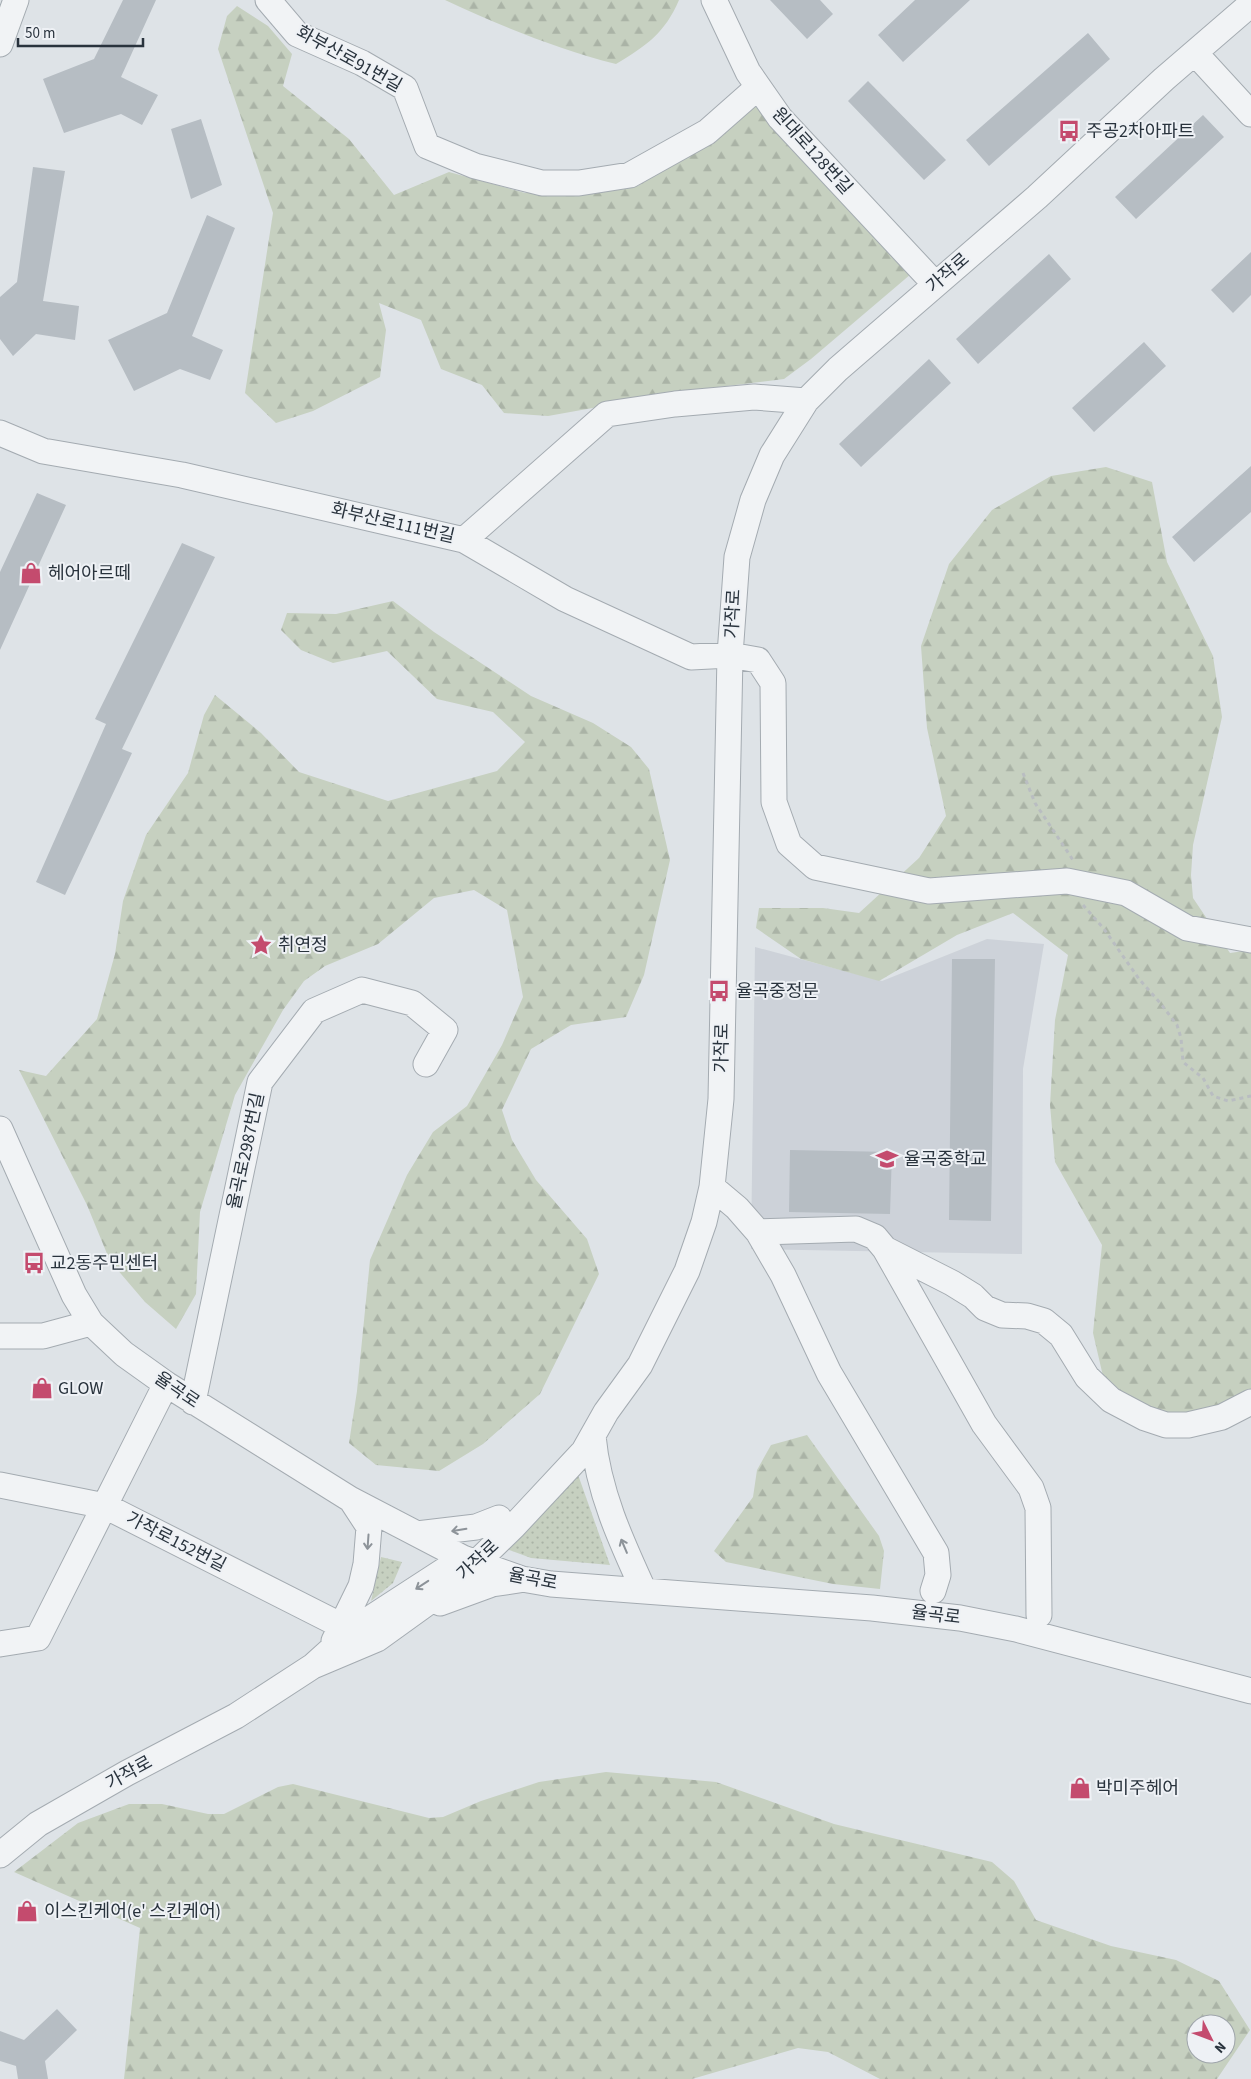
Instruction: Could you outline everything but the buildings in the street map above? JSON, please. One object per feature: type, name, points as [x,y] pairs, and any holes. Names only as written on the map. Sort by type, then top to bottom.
[{"type":"street","points":[[0,44],[16,0]]},
{"type":"street","name":"화부산로91번길","points":[[268,0],[297,34],[362,62],[405,88],[427,146],[475,166],[542,183],[579,183],[630,175],[707,132],[758,87]]},
{"type":"street","name":"원대로128번길","points":[[714,0],[748,72],[780,118],[935,284]]},
{"type":"street","name":"가작로","points":[[321,1659],[377,1639],[445,1590],[470,1561],[584,1451],[606,1412],[640,1365],[688,1271],[704,1222],[712,1187],[721,1099],[730,655],[737,557],[753,500],[772,455],[806,401],[838,369],[1036,197],[1164,79],[1251,4]]},
{"type":"street","points":[[1195,53],[1251,114]]},
{"type":"street","name":"화부산로111번길","points":[[2,439],[43,451],[182,475],[464,540],[607,414],[675,404],[754,397],[806,401]]},
{"type":"street","points":[[464,540],[565,599],[691,657],[730,655],[758,660],[773,683],[774,802],[789,844],[815,867],[929,891],[1067,881],[1074,873],[1126,893],[1187,928],[1251,940]]},
{"type":"street","name":"율곡로2987번길","points":[[193,1402],[260,1082],[314,1011],[362,990],[412,1003],[445,1030],[426,1064]]},
{"type":"street","name":"율곡로","points":[[0,1129],[74,1295],[91,1323],[124,1354],[193,1402],[350,1499],[470,1561],[522,1579],[551,1584],[872,1608],[960,1618],[1016,1629],[1251,1691]]},
{"type":"street","points":[[712,1187],[737,1208],[758,1232],[782,1275],[829,1373],[936,1553],[938,1575],[933,1591]]},
{"type":"street","points":[[758,1232],[856,1229],[875,1237],[885,1249],[984,1424],[1031,1488],[1038,1508],[1039,1615]]},
{"type":"street","points":[[885,1249],[952,1283],[974,1296],[985,1308],[1002,1315],[1027,1316],[1044,1320],[1060,1335],[1087,1377],[1111,1400],[1145,1418],[1166,1424],[1188,1425],[1222,1417],[1251,1402]]},
{"type":"street","points":[[0,1336],[43,1336],[91,1323]]},
{"type":"street","points":[[0,1644],[38,1638],[166,1384]]},
{"type":"street","name":"가작로","points":[[0,1855],[38,1824],[127,1773],[236,1716],[321,1659],[354,1629],[470,1561],[499,1518],[568,1452],[586,1429],[606,1412]]},
{"type":"street","points":[[593,1436],[594,1456],[610,1512],[644,1591]]},
{"type":"street","name":"가작로152번길","points":[[0,1485],[106,1506],[342,1626]]},
{"type":"street","points":[[321,1659],[342,1626],[361,1586],[369,1527],[350,1499]]},
{"type":"street","points":[[417,1534],[476,1527],[499,1518]]},
{"type":"street","points":[[377,1639],[448,1598],[492,1584],[522,1579]]},
{"type":"path","points":[[1023,773],[1035,803],[1069,856],[1074,873],[1070,888],[1104,929],[1139,980],[1177,1025],[1181,1038],[1183,1062],[1203,1078],[1213,1096],[1228,1101],[1251,1096]]},
{"type":"shaded area","name":"율곡중학교","points":[[987,939],[1044,944],[1023,1069],[1022,1254],[751,1249],[755,947],[882,981]]},
{"type":"green space","points":[[445,0],[679,0],[674,11],[654,38],[616,64],[529,36]]},
{"type":"green space","points":[[237,6],[268,26],[292,54],[283,86],[349,139],[394,195],[449,172],[525,193],[638,186],[753,104],[911,274],[811,359],[784,379],[693,390],[548,416],[504,413],[482,385],[441,369],[421,320],[379,303],[386,330],[380,377],[313,411],[276,423],[245,393],[273,213],[218,49],[227,16]]},
{"type":"green space","points":[[1106,467],[1152,482],[1167,562],[1213,656],[1222,717],[1193,845],[1191,875],[1193,898],[1230,953],[1251,950],[1251,1390],[1214,1424],[1155,1428],[1106,1389],[1093,1333],[1102,1245],[1055,1162],[1050,1105],[1055,1020],[1068,955],[1013,913],[957,935],[879,981],[801,959],[756,928],[759,908],[823,908],[859,913],[919,858],[946,816],[927,728],[921,646],[949,564],[992,510],[1051,476]]},
{"type":"green space","points":[[393,601],[434,632],[531,696],[593,723],[631,747],[649,769],[670,860],[644,975],[626,1017],[571,1025],[531,1049],[502,1110],[512,1140],[536,1180],[587,1239],[599,1274],[540,1394],[483,1444],[439,1471],[376,1465],[349,1443],[357,1391],[370,1260],[407,1175],[433,1132],[467,1106],[502,1045],[523,997],[507,910],[474,890],[434,898],[378,944],[325,966],[304,981],[283,1010],[235,1095],[200,1212],[196,1294],[176,1329],[145,1302],[110,1261],[87,1205],[19,1070],[46,1076],[97,1019],[115,954],[123,901],[146,835],[188,773],[204,715],[215,695],[261,733],[299,772],[388,801],[497,771],[525,742],[493,712],[437,699],[387,651],[333,663],[301,650],[281,630],[287,613],[336,614]]},
{"type":"green space","points":[[807,1435],[879,1536],[884,1551],[880,1589],[833,1584],[726,1562],[714,1551],[753,1497],[757,1470],[771,1445]]},
{"type":"green space","points":[[576,1469],[610,1565],[531,1558],[507,1549]]},
{"type":"green space","points":[[381,1557],[402,1562],[393,1583],[371,1601]]},
{"type":"green space","points":[[606,1772],[716,1782],[834,1824],[992,1862],[1014,1881],[1036,1920],[1111,1946],[1176,1960],[1219,1981],[1250,2030],[1236,2051],[1236,2014],[1186,2014],[1186,2064],[1227,2064],[1217,2079],[880,2079],[828,2052],[798,2048],[692,2079],[124,2079],[140,1928],[14,1872],[78,1823],[129,1804],[162,1804],[208,1814],[224,1814],[278,1787],[293,1784],[429,1818],[443,1817],[481,1801],[539,1782]]},
{"type":"place","name":"주공2차아파트","points":[[1069,131]]},
{"type":"place","name":"헤어아르떼","points":[[31,573]]},
{"type":"place","name":"취연정","points":[[261,945]]},
{"type":"place","name":"율곡중정문","points":[[719,991]]},
{"type":"place","name":"율곡중학교","points":[[887,1159]]},
{"type":"place","name":"교2동주민센터","points":[[34,1263]]},
{"type":"place","name":"GLOW","points":[[42,1388]]},
{"type":"place","name":"박미주헤어","points":[[1080,1788]]},
{"type":"place","name":"이스킨케어(e' 스킨케어)","points":[[27,1911]]}]
